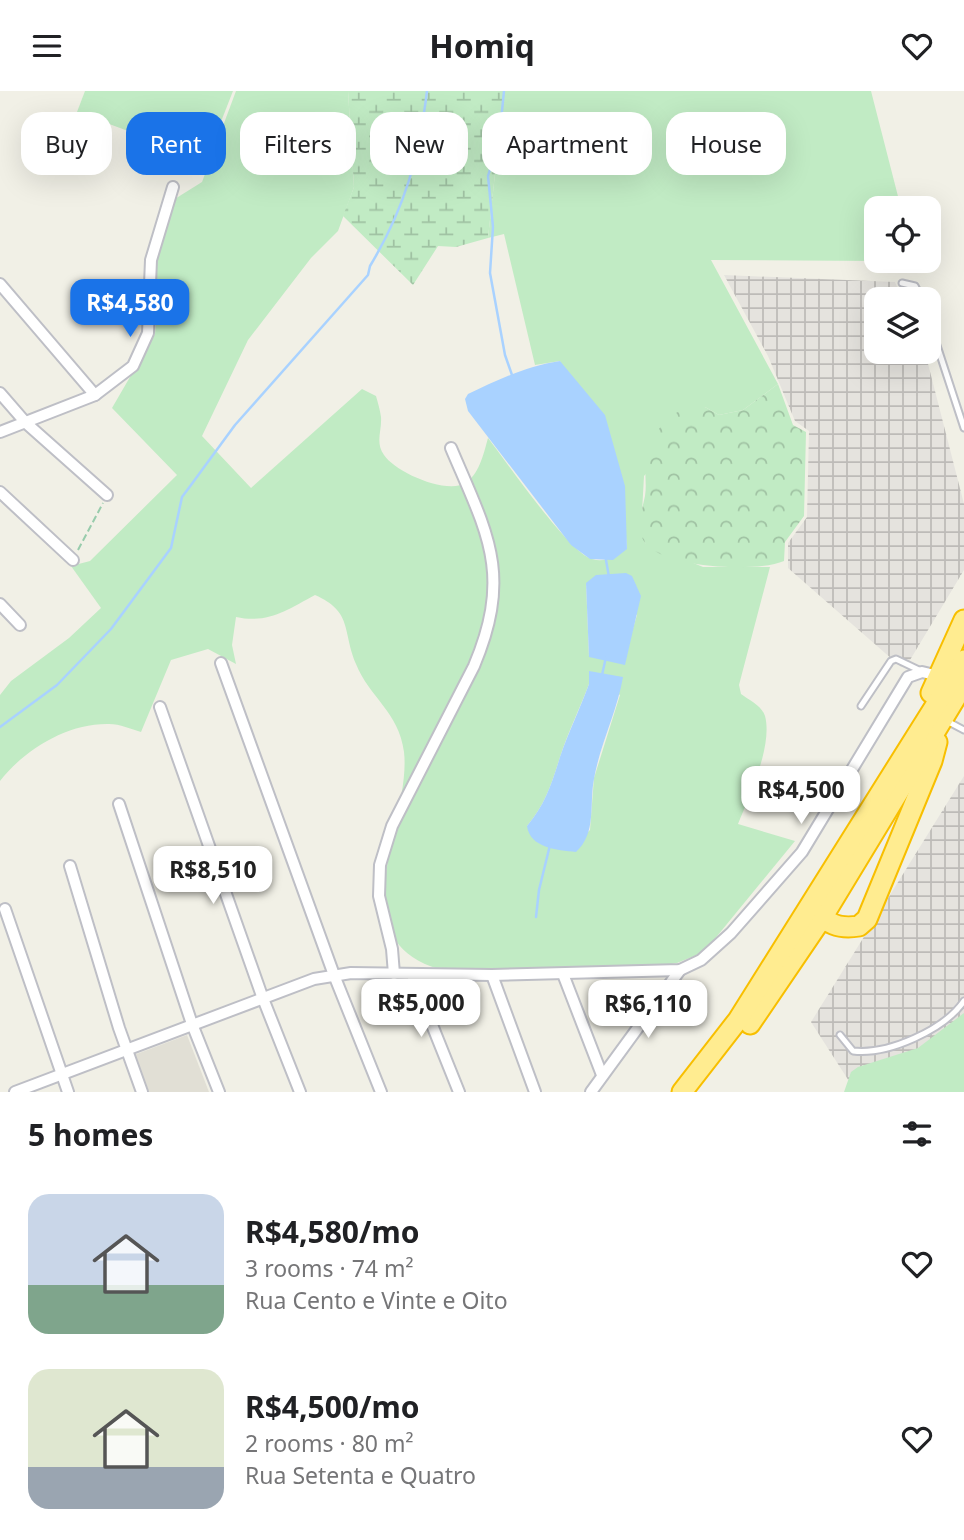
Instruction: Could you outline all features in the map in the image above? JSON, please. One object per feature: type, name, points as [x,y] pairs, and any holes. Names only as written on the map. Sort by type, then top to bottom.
[{"type":"highway","points":[[816,892],[817,909],[822,918],[835,926],[859,926],[867,919],[932,761],[936,721],[928,699],[930,674],[964,620]]},
{"type":"highway","points":[[699,1092],[747,1029],[822,918],[936,721],[964,660]]},
{"type":"highway","points":[[682,1092],[738,1020],[816,892],[964,684]]},
{"type":"street","points":[[0,432],[95,395],[124,376],[140,357],[144,345],[151,260],[173,187]]},
{"type":"street","points":[[0,284],[95,395]]},
{"type":"street","points":[[0,393],[26,423],[107,495]]},
{"type":"street","points":[[394,974],[392,949],[379,896],[380,865],[393,826],[484,644],[493,599],[492,551],[451,448]]},
{"type":"street","points":[[0,492],[73,560]]},
{"type":"street","points":[[0,604],[20,625]]},
{"type":"street","points":[[221,663],[334,975],[381,1092]]},
{"type":"street","points":[[15,1092],[262,996],[334,975],[564,974],[680,970],[701,960],[731,933],[802,852],[908,677],[930,674]]},
{"type":"street","points":[[160,707],[262,996],[300,1092]]},
{"type":"street","points":[[119,804],[192,1024],[219,1092]]},
{"type":"street","points":[[70,866],[126,1050],[142,1092]]},
{"type":"street","points":[[5,909],[68,1092]]},
{"type":"street","points":[[591,1092],[680,970]]},
{"type":"street","points":[[564,974],[602,1075]]},
{"type":"street","points":[[412,975],[459,1092]]},
{"type":"street","points":[[492,975],[535,1092]]},
{"type":"lane","points":[[902,283],[916,287]]},
{"type":"lane","points":[[941,358],[964,428]]},
{"type":"lane","points":[[861,706],[891,661],[896,659],[930,674]]},
{"type":"lane","points":[[936,721],[964,730]]},
{"type":"lane","points":[[840,1035],[853,1051],[883,1049],[932,1027],[949,1017],[964,1002]]},
{"type":"path","points":[[73,560],[107,495]]},
{"type":"shaded area","points":[[724,275],[895,282],[897,287],[864,287],[864,364],[928,364],[964,504],[964,570],[910,660],[901,667],[788,568],[788,543],[807,517],[809,431],[795,421],[768,356]]},
{"type":"shaded area","points":[[964,776],[964,1092],[856,1092],[811,1022]]},
{"type":"shaded area","points":[[187,1035],[209,1092],[149,1092],[134,1055]]},
{"type":"green space","points":[[85,91],[233,91],[225,112],[126,112],[126,130],[112,125],[112,112],[77,112]]},
{"type":"green space","points":[[236,91],[348,91],[349,112],[240,112],[240,175],[353,175],[354,187],[338,231],[311,258],[248,340],[202,436],[251,488],[362,389],[376,396],[381,417],[379,441],[381,450],[390,462],[422,480],[458,486],[467,482],[475,473],[488,438],[538,505],[569,541],[592,559],[602,560],[627,548],[625,526],[560,361],[535,365],[504,234],[488,238],[495,175],[652,175],[652,112],[502,112],[504,91],[871,91],[898,196],[864,196],[864,261],[711,260],[778,384],[743,410],[719,415],[705,407],[644,476],[641,531],[645,543],[703,567],[770,567],[739,685],[741,694],[758,706],[765,716],[766,741],[759,771],[738,824],[795,841],[704,952],[677,963],[654,967],[439,969],[408,954],[391,932],[385,905],[386,875],[404,780],[401,738],[390,715],[368,686],[356,664],[341,615],[327,601],[315,595],[268,617],[236,617],[232,645],[236,664],[208,649],[171,660],[141,732],[109,724],[63,733],[22,758],[0,781],[0,695],[11,681],[69,638],[101,608],[71,566],[90,561],[177,475],[112,408],[155,334],[158,302],[151,278],[170,202],[202,182],[205,175],[226,175],[226,118]],"holes":[[[586,583],[637,615],[628,645],[589,657]],[[589,672],[620,695],[594,778],[590,830],[568,851],[527,826],[539,810],[551,785],[589,684]]]},
{"type":"green space","points":[[348,91],[504,91],[502,112],[482,112],[482,175],[495,175],[488,238],[456,247],[438,246],[413,285],[343,216],[354,187],[353,175],[356,175],[356,112],[349,112]]},
{"type":"green space","points":[[778,384],[793,425],[806,432],[804,516],[785,542],[784,561],[754,567],[712,566],[671,558],[655,551],[642,538],[640,520],[646,491],[647,453],[662,425],[673,415],[688,409],[705,407],[719,415],[743,410]]},
{"type":"green space","points":[[964,1013],[964,1092],[844,1092],[851,1072],[858,1067],[918,1048]]},
{"type":"water","points":[[560,361],[605,415],[625,486],[627,549],[613,560],[590,559],[571,545],[468,411],[465,399],[468,394],[524,370]]},
{"type":"water","points":[[626,573],[632,576],[641,596],[625,665],[589,657],[586,583],[596,575]]},
{"type":"water","points":[[589,671],[623,677],[597,766],[587,836],[576,852],[553,849],[533,839],[527,826],[539,810],[551,785],[589,684]]},
{"type":"waterway","points":[[0,727],[57,685],[111,629],[171,548],[182,497],[235,425],[368,275],[393,223],[409,181],[420,138],[427,91]]},
{"type":"waterway","points":[[504,91],[499,141],[488,176],[493,227],[490,273],[505,355],[512,375]]},
{"type":"waterway","points":[[606,560],[609,577]]},
{"type":"waterway","points":[[602,675],[606,657]]},
{"type":"waterway","points":[[536,917],[539,890],[550,845]]}]
